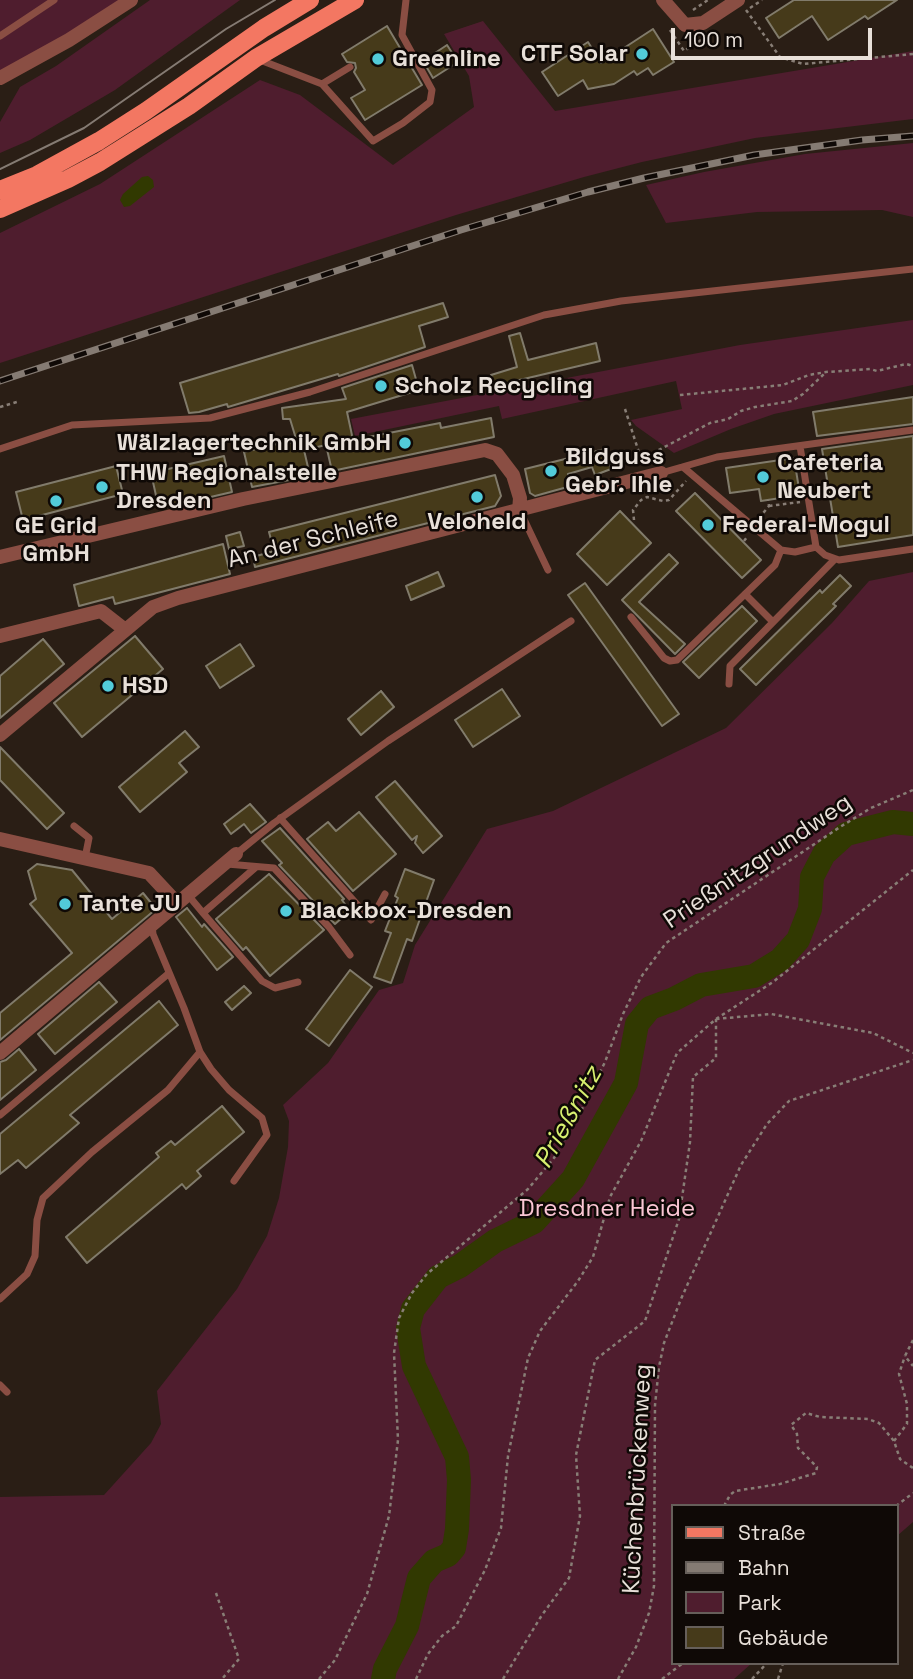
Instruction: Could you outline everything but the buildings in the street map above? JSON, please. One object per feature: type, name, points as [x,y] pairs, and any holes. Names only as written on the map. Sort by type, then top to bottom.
[{"type":"main road","points":[[0,190],[37,175],[99,141],[264,27],[310,0]]},
{"type":"main road","points":[[0,209],[100,162],[188,106],[256,58],[355,0]]},
{"type":"street","points":[[0,78],[69,40],[131,0]]},
{"type":"street","points":[[663,0],[685,25],[703,23],[738,0]]},
{"type":"street","points":[[0,556],[243,499],[485,450],[498,454],[513,475],[520,498],[519,511]]},
{"type":"street","name":"An der Schleife","points":[[0,735],[153,607],[178,598],[519,511],[644,471],[661,473]]},
{"type":"street","points":[[0,636],[101,611],[124,629]]},
{"type":"street","points":[[0,839],[149,873],[181,898]]},
{"type":"street","points":[[0,1053],[236,854]]},
{"type":"lane","points":[[0,36],[54,0]]},
{"type":"lane","points":[[256,58],[322,84],[373,141],[429,102],[432,90],[399,37],[406,0]]},
{"type":"lane","points":[[322,84],[350,67]]},
{"type":"lane","points":[[0,449],[72,425],[210,418],[310,392],[544,315],[621,301],[913,269]]},
{"type":"lane","points":[[661,473],[717,457],[913,430]]},
{"type":"lane","points":[[800,446],[816,547],[825,555],[839,560],[913,549]]},
{"type":"lane","points":[[683,467],[781,550],[795,552],[816,547]]},
{"type":"lane","points":[[519,511],[548,570]]},
{"type":"lane","points":[[631,617],[664,657],[670,661],[677,660],[775,565],[781,550]]},
{"type":"lane","points":[[729,684],[730,666],[835,559]]},
{"type":"lane","points":[[745,594],[773,622]]},
{"type":"lane","points":[[236,854],[388,741],[571,621]]},
{"type":"lane","points":[[281,818],[371,920],[385,894]]},
{"type":"lane","points":[[74,826],[89,838],[85,858]]},
{"type":"lane","points":[[224,863],[274,868],[329,927],[350,956]]},
{"type":"lane","points":[[203,913],[256,867]]},
{"type":"lane","points":[[181,898],[203,913],[262,981],[275,988],[298,982]]},
{"type":"lane","points":[[152,923],[153,934],[200,1052],[229,1090],[262,1118],[267,1135],[234,1181]]},
{"type":"lane","points":[[0,1115],[168,974]]},
{"type":"lane","points":[[0,1299],[27,1273],[35,1256],[37,1220],[43,1198],[92,1152],[168,1090],[200,1052]]},
{"type":"lane","points":[[0,1385],[7,1392]]},
{"type":"path","points":[[699,0],[702,4]]},
{"type":"path","points":[[738,0],[780,57],[803,64],[913,54]]},
{"type":"path","points":[[680,395],[783,385],[826,372],[870,369],[877,371],[906,364],[913,366]]},
{"type":"path","points":[[644,471],[655,452],[710,423],[728,419],[741,411],[792,401],[826,372]]},
{"type":"path","points":[[0,407],[20,401]]},
{"type":"path","points":[[625,408],[644,471]]},
{"type":"path","points":[[634,520],[633,510],[642,500],[647,497],[663,502],[669,500],[686,481]]},
{"type":"path","points":[[768,500],[769,506]]},
{"type":"path","points":[[752,527],[769,506],[809,501]]},
{"type":"path","points":[[744,541],[747,537]]},
{"type":"path","name":"Prießnitzgrundweg","points":[[319,1679],[335,1661],[367,1594],[389,1516],[398,1440],[394,1353],[399,1318],[412,1293],[426,1274],[528,1189],[554,1158],[605,1062],[623,1014],[641,977],[666,943],[840,827],[871,808],[913,790]]},
{"type":"path","points":[[416,1679],[428,1654],[442,1636],[457,1626],[485,1570],[501,1528],[508,1456],[528,1358],[540,1331],[593,1257],[610,1197],[641,1141],[677,1053],[716,1019],[773,982],[913,870]]},
{"type":"path","points":[[716,1019],[771,1014],[873,1033],[913,1053]]},
{"type":"path","points":[[503,1679],[542,1615],[569,1578],[580,1516],[576,1455],[595,1360],[645,1321],[679,1219],[690,1142],[694,1077],[716,1058],[716,1019]]},
{"type":"path","name":"Küchenbrückenweg","points":[[618,1679],[636,1647],[654,1586],[655,1405],[664,1343],[740,1165],[767,1124],[789,1101],[913,1060]]},
{"type":"path","points":[[894,1441],[907,1424],[907,1404],[899,1374],[913,1340]]},
{"type":"path","points":[[905,1356],[913,1366]]},
{"type":"path","points":[[725,1504],[735,1491],[780,1484],[816,1473],[817,1467],[798,1448],[797,1434],[791,1424],[806,1413],[820,1417],[868,1419],[879,1423],[894,1441],[900,1459],[912,1466]]},
{"type":"path","points":[[899,1504],[913,1493]]},
{"type":"path","points":[[216,1593],[239,1659],[222,1679]]},
{"type":"path","points":[[662,1679],[681,1665]]},
{"type":"path","points":[[752,1679],[765,1665]]},
{"type":"green space","points":[[0,0],[124,0],[0,74]]},
{"type":"green space","points":[[150,0],[240,0],[115,90],[30,140],[0,153],[0,122],[20,87],[56,66]]},
{"type":"green space","points":[[483,21],[555,111],[913,51],[913,119],[755,138],[584,177],[456,215],[0,363],[0,233],[100,184],[260,80],[300,95],[393,165],[474,107],[469,76],[444,34]]},
{"type":"green space","points":[[913,143],[913,217],[882,210],[757,212],[666,223],[646,185],[805,154]]},
{"type":"green space","points":[[913,320],[913,385],[774,414],[674,453],[631,420],[682,409],[676,381],[502,419],[499,406],[355,436],[351,419],[740,345]]},
{"type":"green space","name":"Dresdner Heide","points":[[913,572],[913,1522],[899,1534],[899,1504],[671,1504],[671,1665],[750,1665],[734,1679],[0,1679],[0,1497],[104,1495],[151,1443],[161,1424],[157,1391],[237,1289],[267,1236],[279,1198],[288,1147],[289,1121],[283,1105],[328,1063],[379,990],[403,983],[415,945],[487,829],[553,811],[726,728],[832,623],[869,581]]},
{"type":"shaded area","points":[[148,176],[153,180],[154,187],[130,206],[124,207],[120,200],[123,194],[142,177]]},
{"type":"waterway","name":"Prießnitz","points":[[383,1679],[385,1669],[407,1626],[419,1578],[434,1561],[448,1555],[454,1548],[457,1529],[457,1457],[414,1366],[408,1328],[413,1309],[438,1277],[460,1266],[495,1241],[534,1222],[573,1179],[626,1083],[637,1024],[650,1008],[701,985],[754,976],[780,960],[798,940],[810,909],[812,877],[824,854],[846,834],[893,822],[913,824]]},
{"type":"tram line","points":[[0,169],[84,128],[226,29],[275,0]]},
{"type":"railway","points":[[0,381],[461,230],[588,192],[754,155],[913,136]]},
{"type":"place","name":"CTF Solar","points":[[642,54]]},
{"type":"place","name":"Greenline","points":[[378,59]]},
{"type":"place","name":"Scholz Recycling","points":[[381,386]]},
{"type":"place","name":"Wälzlagertechnik GmbH","points":[[405,443]]},
{"type":"place","name":"Bildguss Gebr. Ihle","points":[[551,471]]},
{"type":"place","name":"Cafeteria Neubert","points":[[763,477]]},
{"type":"place","name":"THW Regionalstelle Dresden","points":[[102,487]]},
{"type":"place","name":"Veloheld","points":[[477,497]]},
{"type":"place","name":"GE Grid GmbH","points":[[56,501]]},
{"type":"place","name":"Federal-Mogul","points":[[708,525]]},
{"type":"place","name":"HSD","points":[[108,686]]},
{"type":"place","name":"Tante JU","points":[[65,904]]},
{"type":"place","name":"Blackbox-Dresden","points":[[286,911]]}]
